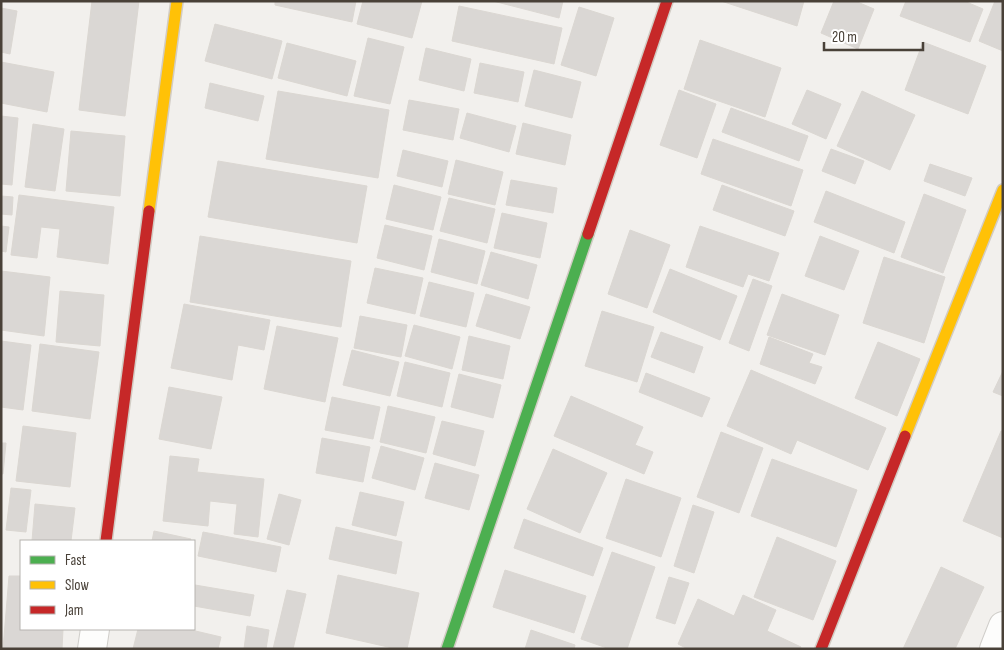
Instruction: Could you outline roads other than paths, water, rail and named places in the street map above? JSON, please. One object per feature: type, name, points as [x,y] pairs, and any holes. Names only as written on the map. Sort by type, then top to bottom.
[{"type":"street","points":[[106,540],[177,1]]},
{"type":"street","points":[[448,649],[667,1]]},
{"type":"street","points":[[821,649],[1003,190]]},
{"type":"street","points":[[994,649],[1003,626]]},
{"type":"street","points":[[92,649],[95,630]]}]
